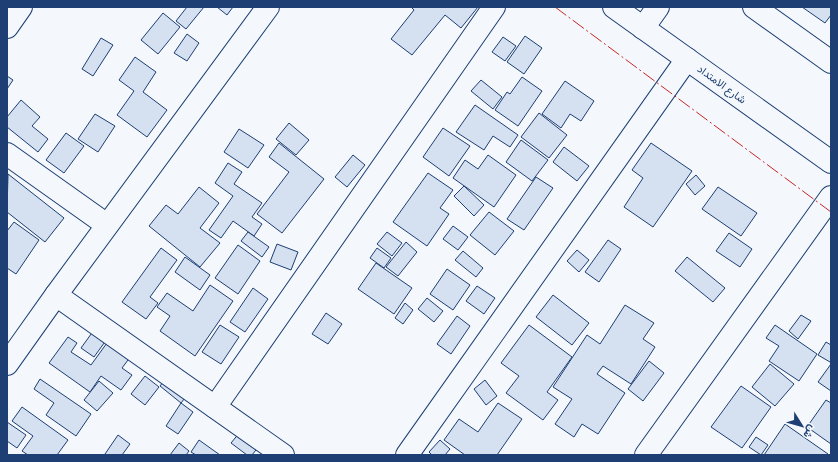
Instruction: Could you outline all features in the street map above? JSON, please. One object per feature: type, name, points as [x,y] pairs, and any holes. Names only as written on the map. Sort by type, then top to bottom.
[{"type":"street","points":[[7,27],[21,7]]},
{"type":"street","points":[[7,364],[107,225],[268,7]]},
{"type":"street","points":[[215,407],[494,7]]},
{"type":"street","name":"شارع الامتداد","points":[[614,7],[831,162]]},
{"type":"street","points":[[643,28],[658,7]]},
{"type":"street","points":[[754,7],[831,62]]},
{"type":"street","points":[[407,455],[687,59]]},
{"type":"street","points":[[7,154],[107,225]]},
{"type":"street","points":[[646,455],[831,197]]},
{"type":"street","points":[[56,295],[282,455]]},
{"type":"building","points":[[187,7],[204,7],[186,29],[176,21]]},
{"type":"building","points":[[217,7],[233,7],[227,15]]},
{"type":"building","points":[[411,7],[478,7],[461,28],[445,15],[412,55],[391,39],[414,10]]},
{"type":"building","points":[[802,7],[831,7],[831,15],[825,23]]},
{"type":"building","points":[[163,13],[180,27],[158,54],[141,40]]},
{"type":"building","points":[[187,34],[199,43],[187,61],[174,53]]},
{"type":"building","points":[[525,36],[542,48],[524,74],[507,62]]},
{"type":"building","points":[[503,37],[516,46],[505,61],[492,52]]},
{"type":"building","points":[[101,38],[113,45],[93,76],[82,69]]},
{"type":"building","points":[[135,57],[156,72],[143,92],[167,110],[147,137],[117,115],[134,91],[119,80]]},
{"type":"building","points":[[7,76],[13,80],[7,89]]},
{"type":"building","points":[[522,77],[542,91],[518,126],[495,110],[507,92],[510,94]]},
{"type":"building","points":[[481,80],[502,97],[493,109],[471,91]]},
{"type":"building","points":[[565,81],[594,101],[581,121],[570,114],[561,128],[542,114]]},
{"type":"building","points":[[21,100],[40,117],[32,126],[48,139],[38,152],[7,127],[7,117]]},
{"type":"building","points":[[475,105],[518,135],[510,147],[493,136],[484,150],[456,132]]},
{"type":"building","points":[[539,113],[567,135],[549,158],[521,137]]},
{"type":"building","points":[[95,114],[115,126],[98,152],[78,139]]},
{"type":"building","points":[[289,123],[309,140],[296,155],[276,139]]},
{"type":"building","points":[[443,128],[470,146],[449,176],[423,157]]},
{"type":"building","points":[[239,129],[264,145],[248,168],[224,152]]},
{"type":"building","points":[[66,133],[84,146],[64,173],[46,160]]},
{"type":"building","points":[[521,140],[548,160],[532,181],[506,162]]},
{"type":"building","points":[[279,143],[324,179],[282,233],[257,214],[289,172],[269,157]]},
{"type":"building","points":[[651,143],[692,171],[653,227],[624,207],[643,178],[632,170]]},
{"type":"building","points":[[564,147],[589,166],[577,181],[553,162]]},
{"type":"building","points":[[353,155],[365,165],[347,187],[335,177]]},
{"type":"building","points":[[488,155],[516,175],[494,207],[453,178],[465,160],[478,169]]},
{"type":"building","points":[[228,163],[242,172],[234,184],[262,203],[252,217],[262,224],[254,236],[233,221],[221,238],[209,230],[233,196],[215,183]]},
{"type":"building","points":[[428,173],[453,190],[440,208],[449,214],[427,246],[393,222]]},
{"type":"building","points":[[8,174],[64,218],[45,242],[7,212]]},
{"type":"building","points":[[696,175],[705,186],[695,195],[686,184]]},
{"type":"building","points":[[536,177],[553,188],[524,230],[507,219]]},
{"type":"building","points":[[464,186],[484,205],[474,216],[454,196]]},
{"type":"building","points":[[199,187],[219,203],[200,228],[220,243],[200,267],[149,226],[166,205],[178,214]]},
{"type":"building","points":[[718,187],[757,213],[741,236],[702,209]]},
{"type":"building","points":[[489,212],[514,231],[495,255],[470,235]]},
{"type":"building","points":[[14,222],[39,240],[16,274],[7,268],[7,231]]},
{"type":"building","points":[[453,226],[468,237],[458,250],[443,239]]},
{"type":"building","points":[[248,232],[269,247],[262,257],[241,241]]},
{"type":"building","points":[[387,232],[402,243],[392,256],[377,244]]},
{"type":"building","points":[[729,233],[752,249],[740,267],[716,251]]},
{"type":"building","points":[[608,240],[621,249],[599,282],[585,272]]},
{"type":"building","points":[[406,242],[417,252],[398,276],[386,267]]},
{"type":"building","points":[[277,244],[298,252],[291,270],[270,262]]},
{"type":"building","points":[[238,245],[260,261],[238,294],[215,278]]},
{"type":"building","points":[[161,248],[177,260],[150,297],[158,303],[146,319],[122,302]]},
{"type":"building","points":[[377,248],[391,258],[384,268],[370,258]]},
{"type":"building","points":[[577,250],[589,260],[579,272],[567,261]]},
{"type":"building","points":[[463,251],[483,268],[476,277],[455,260]]},
{"type":"building","points":[[185,257],[210,275],[200,290],[175,272]]},
{"type":"building","points":[[687,257],[725,288],[713,302],[675,271]]},
{"type":"building","points":[[376,263],[412,288],[394,314],[358,289]]},
{"type":"building","points":[[447,269],[470,285],[453,310],[430,294]]},
{"type":"building","points":[[210,285],[233,301],[195,356],[160,331],[170,316],[157,307],[167,293],[193,311]]},
{"type":"building","points":[[477,286],[495,298],[484,314],[466,301]]},
{"type":"building","points":[[253,288],[268,299],[245,332],[230,322]]},
{"type":"building","points":[[553,295],[589,323],[572,345],[536,317]]},
{"type":"building","points":[[427,298],[443,311],[434,322],[418,309]]},
{"type":"building","points":[[405,303],[413,310],[403,324],[395,318]]},
{"type":"building","points":[[625,305],[654,323],[643,339],[655,347],[631,384],[603,366],[597,374],[625,393],[598,434],[582,424],[574,437],[555,424],[572,399],[553,387],[587,335],[600,344]]},
{"type":"building","points":[[326,313],[342,324],[328,344],[312,334]]},
{"type":"building","points":[[801,315],[811,321],[798,339],[789,331]]},
{"type":"building","points":[[457,316],[470,326],[451,354],[437,344]]},
{"type":"building","points":[[220,325],[239,337],[221,364],[202,352]]},
{"type":"building","points":[[529,325],[572,357],[547,392],[558,400],[543,420],[506,393],[519,376],[501,363]]},
{"type":"building","points":[[775,325],[817,354],[799,381],[769,361],[779,346],[766,338]]},
{"type":"building","points":[[94,330],[107,339],[94,357],[81,348]]},
{"type":"building","points":[[112,336],[134,352],[122,368],[132,375],[121,390],[101,376],[90,392],[49,363],[68,337],[77,343],[71,352],[91,365]]},
{"type":"building","points":[[826,342],[831,345],[830,362],[818,355]]},
{"type":"building","points":[[649,361],[664,373],[643,401],[628,389]]},
{"type":"building","points":[[770,364],[794,384],[775,406],[752,387]]},
{"type":"building","points":[[831,364],[831,391],[818,382]]},
{"type":"building","points":[[145,376],[159,387],[145,405],[131,394]]},
{"type":"building","points":[[167,377],[188,394],[181,403],[160,386]]},
{"type":"building","points":[[40,379],[91,414],[76,436],[46,415],[54,403],[34,389]]},
{"type":"building","points":[[485,380],[497,396],[486,405],[474,389]]},
{"type":"building","points":[[99,381],[113,393],[97,411],[84,400]]},
{"type":"building","points":[[741,386],[771,407],[742,448],[711,427]]},
{"type":"building","points":[[826,400],[831,403],[831,444],[807,427]]},
{"type":"building","points":[[181,403],[193,412],[178,434],[166,426]]},
{"type":"building","points":[[498,403],[522,419],[497,455],[465,455],[444,440],[459,419],[478,432]]},
{"type":"building","points":[[22,407],[68,440],[57,455],[28,455],[22,451],[33,436],[12,421]]},
{"type":"building","points":[[7,422],[26,435],[17,448],[7,441]]},
{"type":"building","points":[[785,424],[828,454],[764,455]]},
{"type":"building","points":[[240,432],[259,446],[252,455],[247,455],[231,443]]},
{"type":"building","points":[[118,435],[130,444],[122,455],[105,454]]},
{"type":"building","points":[[756,437],[768,445],[761,455],[749,447]]},
{"type":"building","points":[[199,440],[220,455],[196,455],[191,452]]},
{"type":"building","points":[[440,440],[450,449],[445,455],[432,455],[429,452]]},
{"type":"building","points":[[179,443],[189,451],[186,455],[170,455]]},
{"type":"power","points":[[555,7],[831,212]]}]
